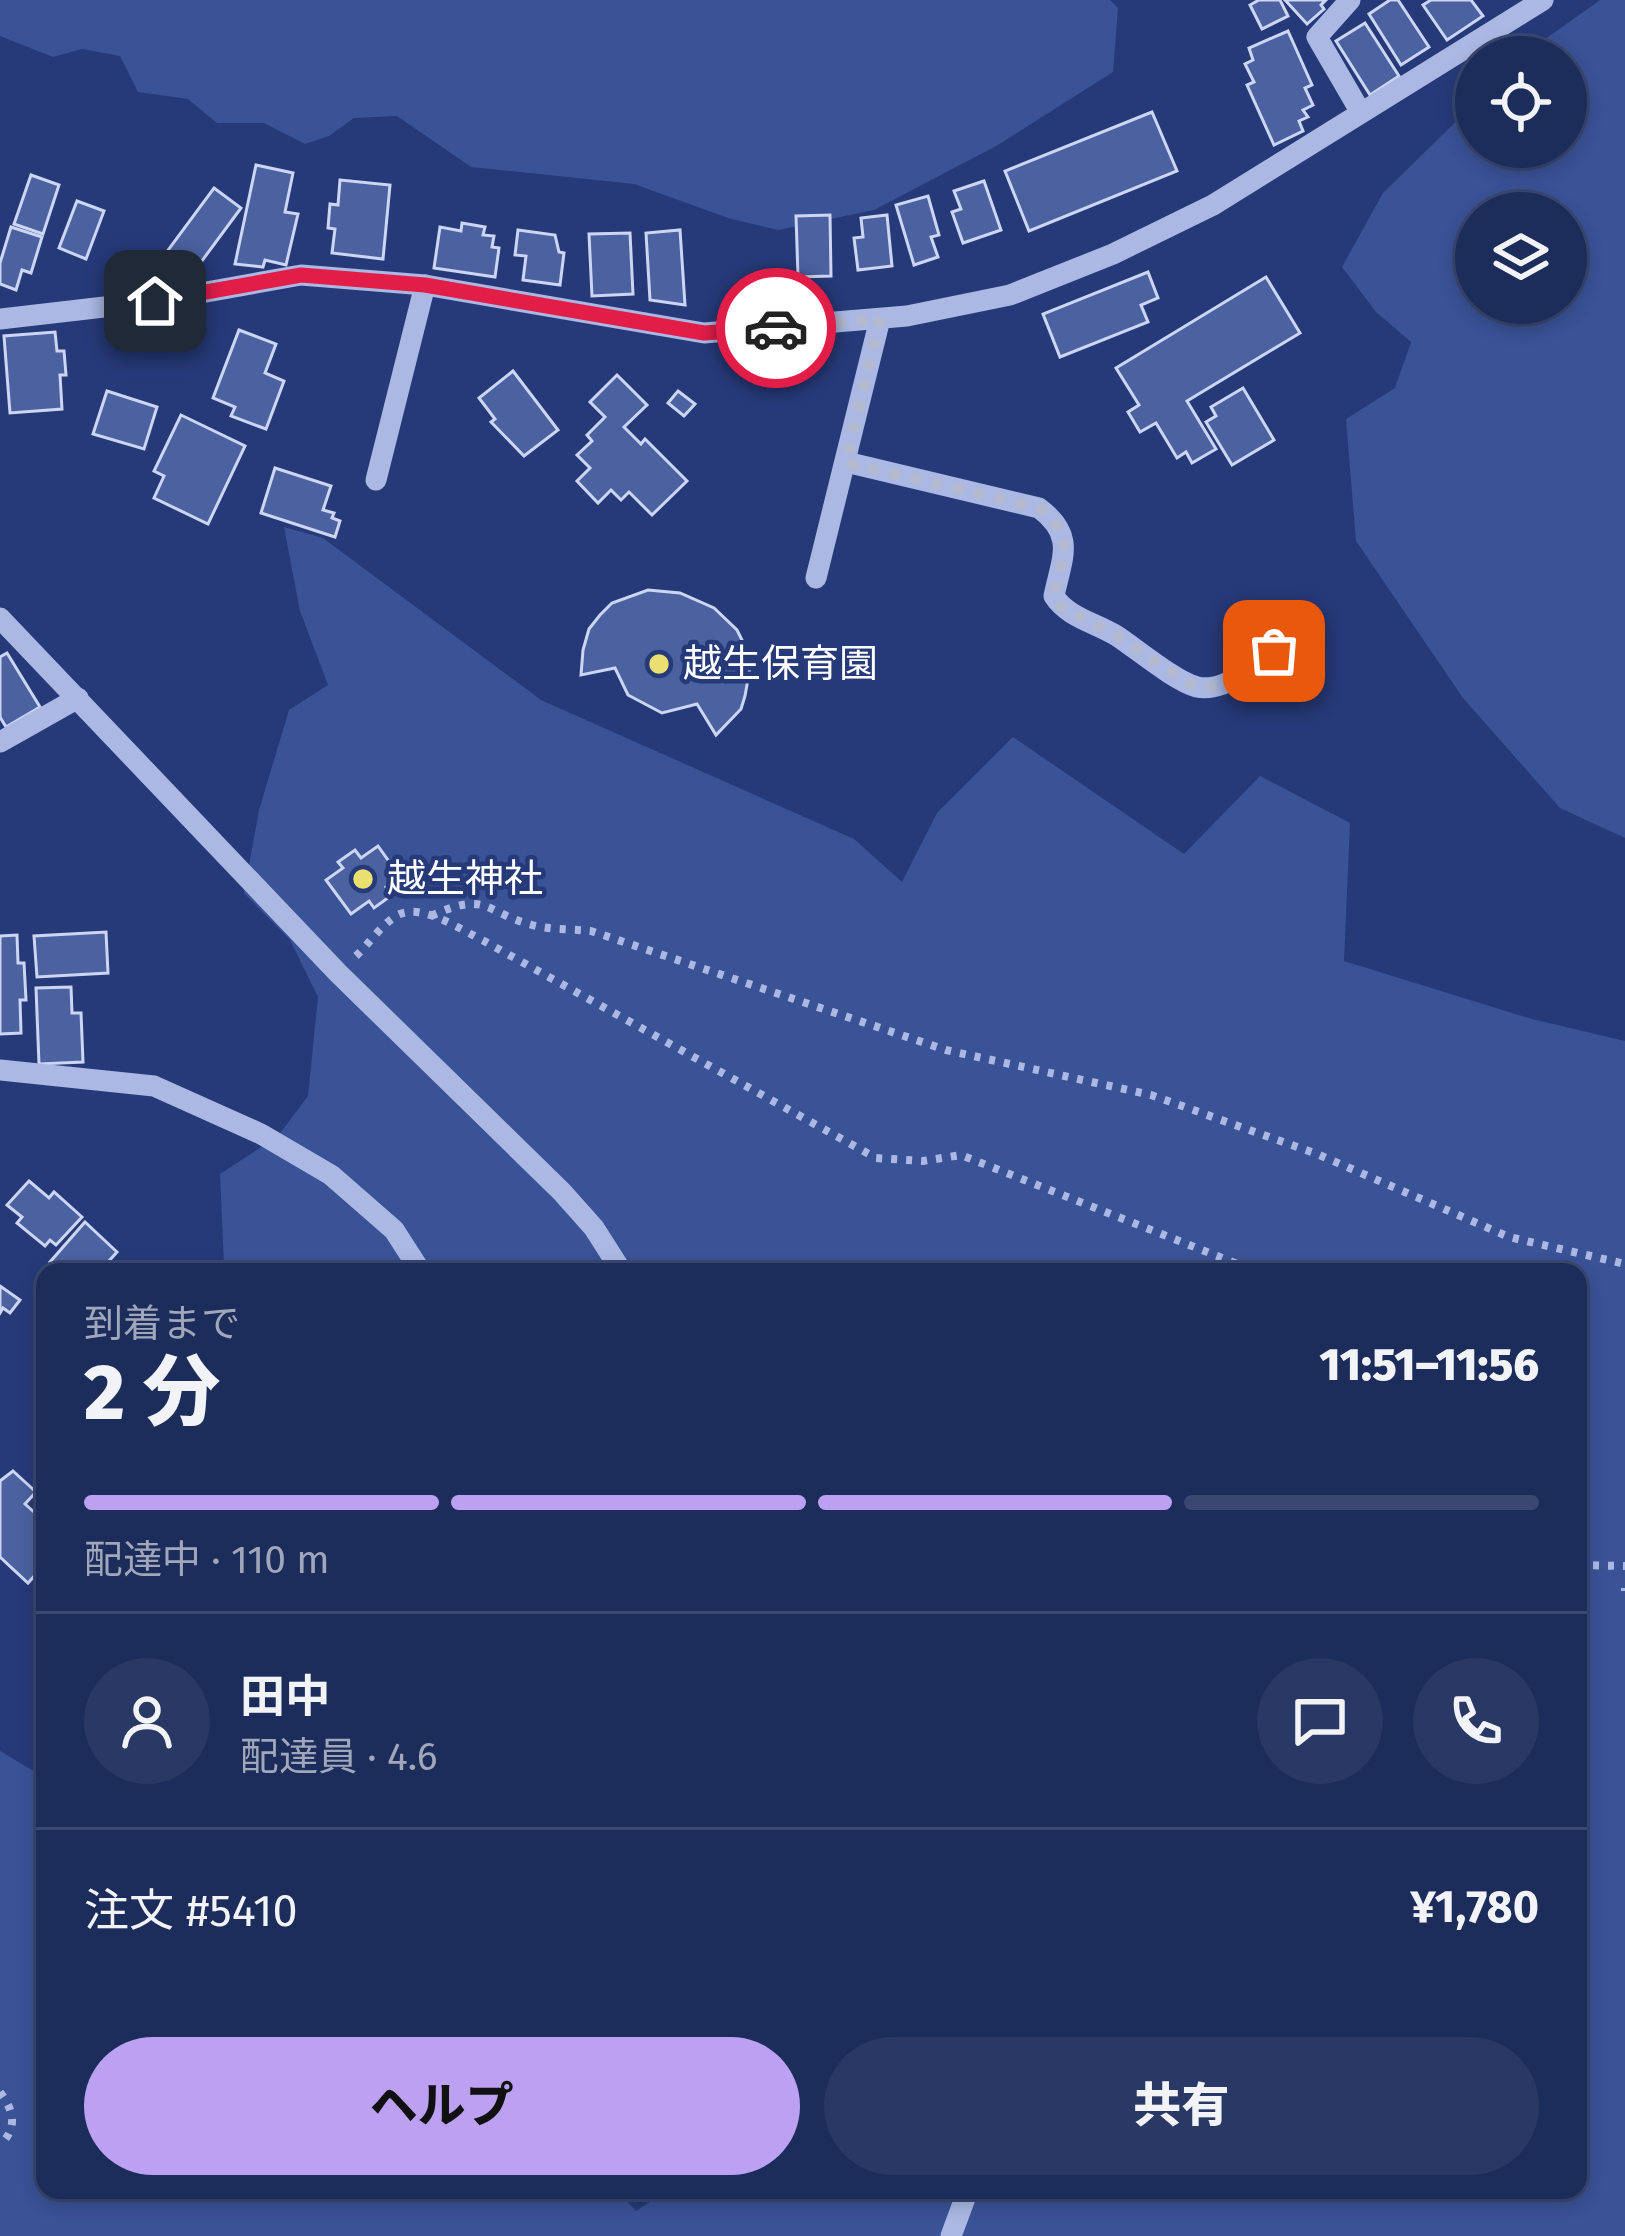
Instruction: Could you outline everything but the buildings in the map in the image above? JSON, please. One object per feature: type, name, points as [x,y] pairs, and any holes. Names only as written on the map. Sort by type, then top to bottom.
[{"type":"street","points":[[1350,0],[1317,38],[1360,111]]},
{"type":"street","points":[[0,319],[155,301],[301,275],[425,285],[704,333],[880,319],[1010,295],[1113,254],[1213,205],[1528,4]]},
{"type":"street","points":[[376,480],[425,285]]},
{"type":"street","points":[[816,578],[880,319]]},
{"type":"street","points":[[846,463],[1040,508],[1055,520],[1066,542],[1054,596],[1061,607],[1111,632],[1195,687],[1217,687],[1237,679],[1310,623]]},
{"type":"street","points":[[0,618],[338,974],[562,1192],[616,1263]]},
{"type":"street","points":[[0,742],[78,698]]},
{"type":"street","points":[[0,1070],[154,1086],[261,1134],[331,1175],[394,1230],[415,1263]]},
{"type":"street","points":[[951,2236],[965,2199]]},
{"type":"path","points":[[431,916],[456,905],[489,904],[531,925],[591,931],[946,1050],[1150,1095],[1316,1154],[1509,1237],[1625,1264]]},
{"type":"path","points":[[338,974],[397,915],[414,911],[431,916],[876,1158],[923,1161],[962,1155],[1235,1263]]},
{"type":"path","points":[[1587,1565],[1625,1566]]},
{"type":"path","points":[[0,2092],[14,2122],[0,2145]]},
{"type":"shaded area","points":[[0,0],[1110,0],[1118,8],[1113,72],[998,145],[874,210],[778,230],[728,218],[634,184],[471,167],[397,116],[354,118],[329,136],[305,144],[264,123],[217,123],[188,99],[138,92],[120,56],[82,49],[53,57],[0,36]]},
{"type":"shaded area","points":[[1600,0],[1625,0],[1625,838],[1560,808],[1463,698],[1356,541],[1346,419],[1395,388],[1411,342],[1376,312],[1342,267],[1383,193],[1455,123],[1455,168],[1587,168],[1587,36],[1549,36]]},
{"type":"shaded area","points":[[284,527],[323,538],[541,700],[854,839],[902,882],[937,813],[1013,737],[1184,854],[1260,776],[1350,823],[1344,961],[1532,1019],[1625,1041],[1625,2236],[0,2236],[0,1751],[36,1773],[36,2199],[625,2199],[636,2211],[654,2199],[1587,2199],[1587,1263],[224,1263],[220,1174],[278,1136],[308,1096],[318,997],[290,940],[244,893],[259,810],[289,710],[328,685],[300,611]]},
{"type":"way so far","points":[[776,328],[880,319],[846,463],[1040,508],[1055,520],[1066,542],[1054,596],[1061,607],[1111,632],[1195,687],[1217,687],[1237,679],[1274,651]]},
{"type":"place","name":"越生保育園","points":[[659,664]]},
{"type":"place","name":"越生神社","points":[[363,879]]},
{"type":"route","points":[[155,301],[301,275],[425,285],[704,333],[776,328]]}]
